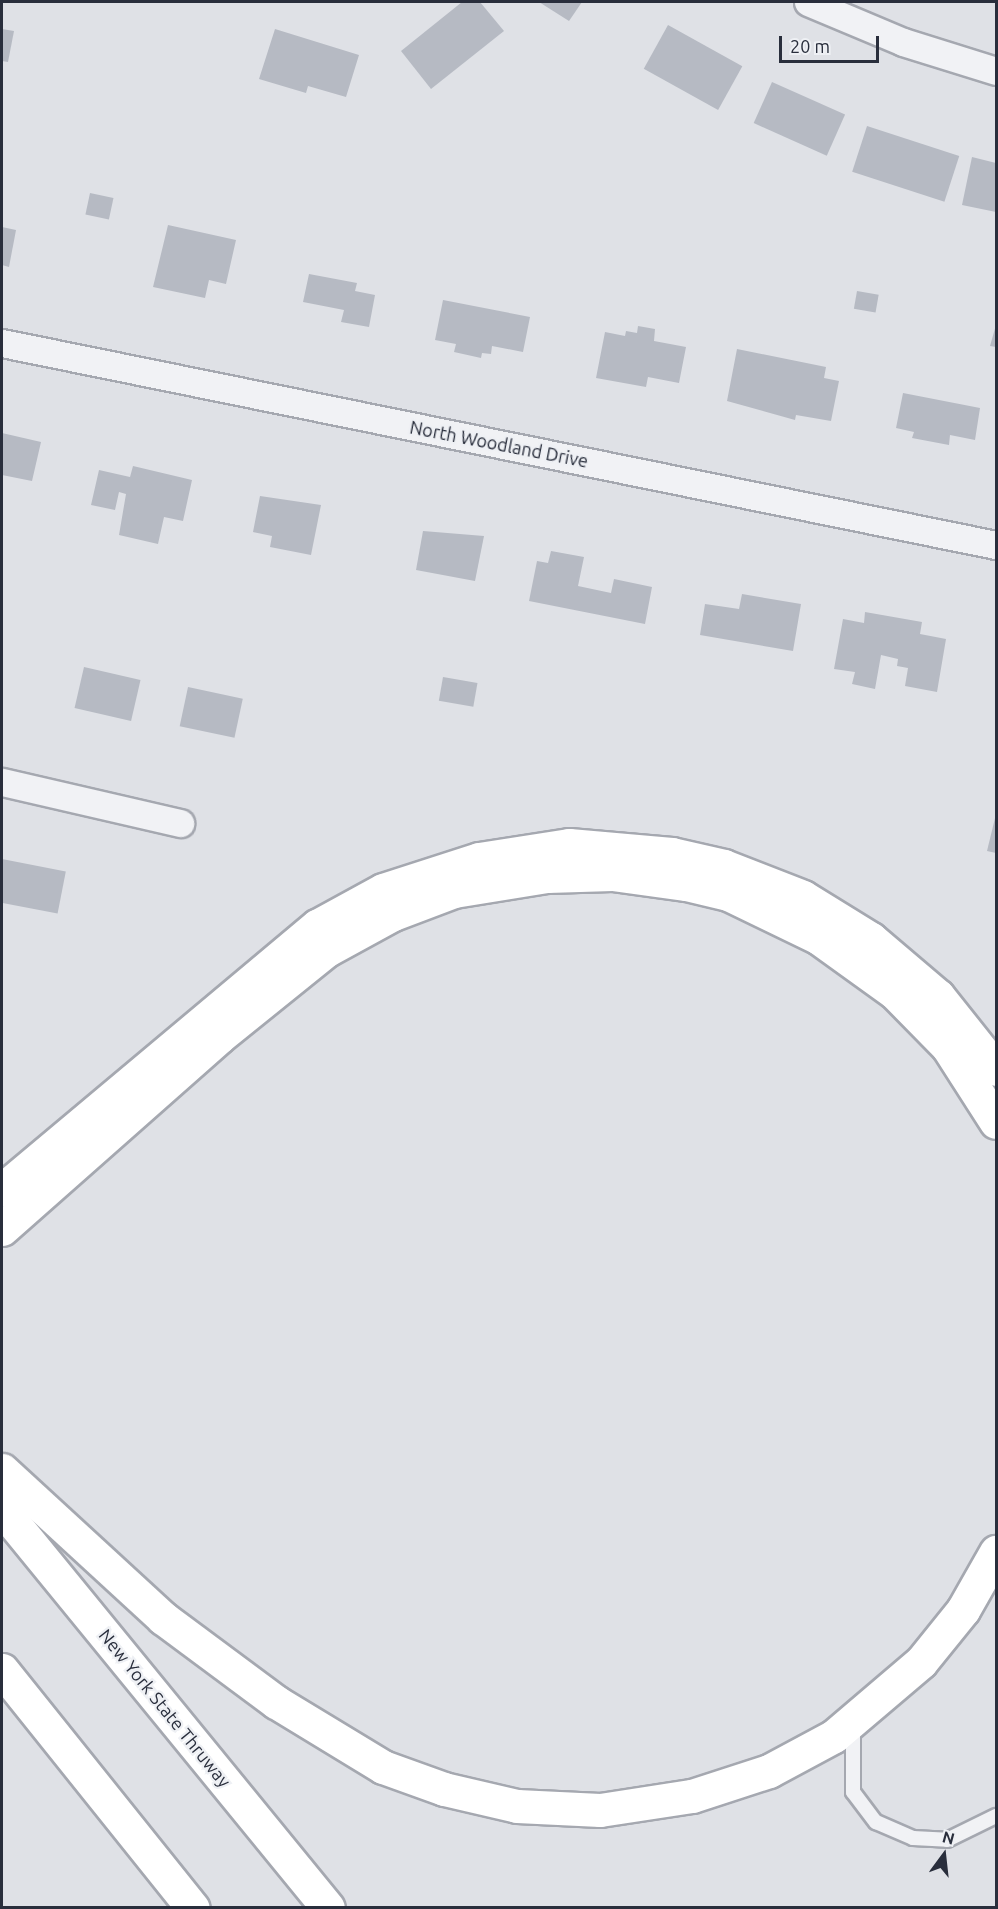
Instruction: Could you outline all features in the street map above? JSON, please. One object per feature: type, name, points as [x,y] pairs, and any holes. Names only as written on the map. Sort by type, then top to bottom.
[{"type":"highway","points":[[2,1190],[317,926],[383,890],[478,859],[570,845],[672,854],[724,866],[803,897],[871,939],[938,996],[996,1069]]},
{"type":"highway","points":[[2,1228],[219,1037],[327,950],[393,914],[454,891],[547,876],[612,874],[686,884],[728,894],[819,938],[894,992],[948,1047],[996,1122]]},
{"type":"highway","points":[[2,1470],[163,1618],[276,1702],[383,1767],[444,1789],[517,1806],[600,1810],[692,1796],[770,1771],[834,1736],[921,1662],[963,1610],[996,1552]]},
{"type":"highway","name":"New York State Thruway","points":[[2,1509],[328,1908]]},
{"type":"highway","points":[[2,1670],[194,1908]]},
{"type":"street","points":[[808,2],[903,42],[996,71]]},
{"type":"street","name":"North Woodland Drive","points":[[2,344],[996,545]]},
{"type":"street","points":[[2,782],[180,823]]},
{"type":"lane","points":[[854,1719],[853,1792],[876,1822],[913,1838],[947,1840],[996,1816]]},
{"type":"building","points":[[462,2],[480,2],[504,31],[431,89],[401,51]]},
{"type":"building","points":[[539,2],[582,2],[569,21]]},
{"type":"building","points":[[668,25],[742,66],[718,110],[644,69]]},
{"type":"building","points":[[2,29],[14,31],[8,62],[2,61]]},
{"type":"building","points":[[275,29],[359,55],[346,97],[308,86],[306,93],[259,79]]},
{"type":"building","points":[[772,82],[845,115],[827,156],[754,123]]},
{"type":"building","points":[[867,126],[959,156],[944,202],[852,172]]},
{"type":"building","points":[[972,157],[996,163],[996,212],[962,205]]},
{"type":"building","points":[[90,193],[113,198],[109,220],[85,215]]},
{"type":"building","points":[[168,225],[236,240],[226,284],[209,280],[205,298],[153,287]]},
{"type":"building","points":[[2,227],[16,230],[9,267],[2,265]]},
{"type":"building","points":[[309,274],[357,283],[355,291],[375,295],[369,327],[341,322],[344,310],[303,302]]},
{"type":"building","points":[[857,291],[879,295],[876,313],[854,309]]},
{"type":"building","points":[[443,300],[530,317],[523,352],[492,346],[491,354],[482,353],[481,358],[454,352],[456,344],[435,340]]},
{"type":"building","points":[[996,325],[996,347],[990,346]]},
{"type":"building","points":[[638,326],[655,329],[654,341],[686,347],[679,383],[648,377],[646,387],[596,378],[605,332],[625,336],[626,331],[637,333]]},
{"type":"building","points":[[737,349],[826,367],[824,378],[839,381],[831,421],[796,415],[795,420],[727,401]]},
{"type":"building","points":[[903,393],[980,408],[975,440],[950,435],[949,445],[912,438],[914,432],[896,428]]},
{"type":"building","points":[[2,433],[41,442],[32,481],[2,475]]},
{"type":"building","points":[[133,466],[192,480],[183,521],[164,517],[158,544],[119,535],[126,494],[119,492],[115,510],[91,505],[99,470],[130,477]]},
{"type":"building","points":[[260,496],[321,505],[311,555],[270,547],[272,536],[253,532]]},
{"type":"building","points":[[423,531],[484,536],[475,581],[416,570]]},
{"type":"building","points":[[551,551],[584,557],[578,586],[611,593],[614,579],[652,587],[645,624],[529,601],[537,561],[548,563]]},
{"type":"building","points":[[742,594],[801,604],[793,651],[700,635],[705,604],[739,609]]},
{"type":"building","points":[[865,612],[922,622],[920,634],[946,639],[937,692],[905,686],[908,668],[897,666],[898,659],[881,655],[875,689],[852,684],[855,672],[834,669],[843,619],[864,623]]},
{"type":"building","points":[[84,667],[141,680],[131,721],[75,708]]},
{"type":"building","points":[[443,677],[477,683],[473,707],[439,701]]},
{"type":"building","points":[[188,687],[243,699],[234,738],[180,726]]},
{"type":"building","points":[[996,814],[996,853],[987,851]]},
{"type":"building","points":[[2,859],[66,871],[58,914],[2,903]]}]
